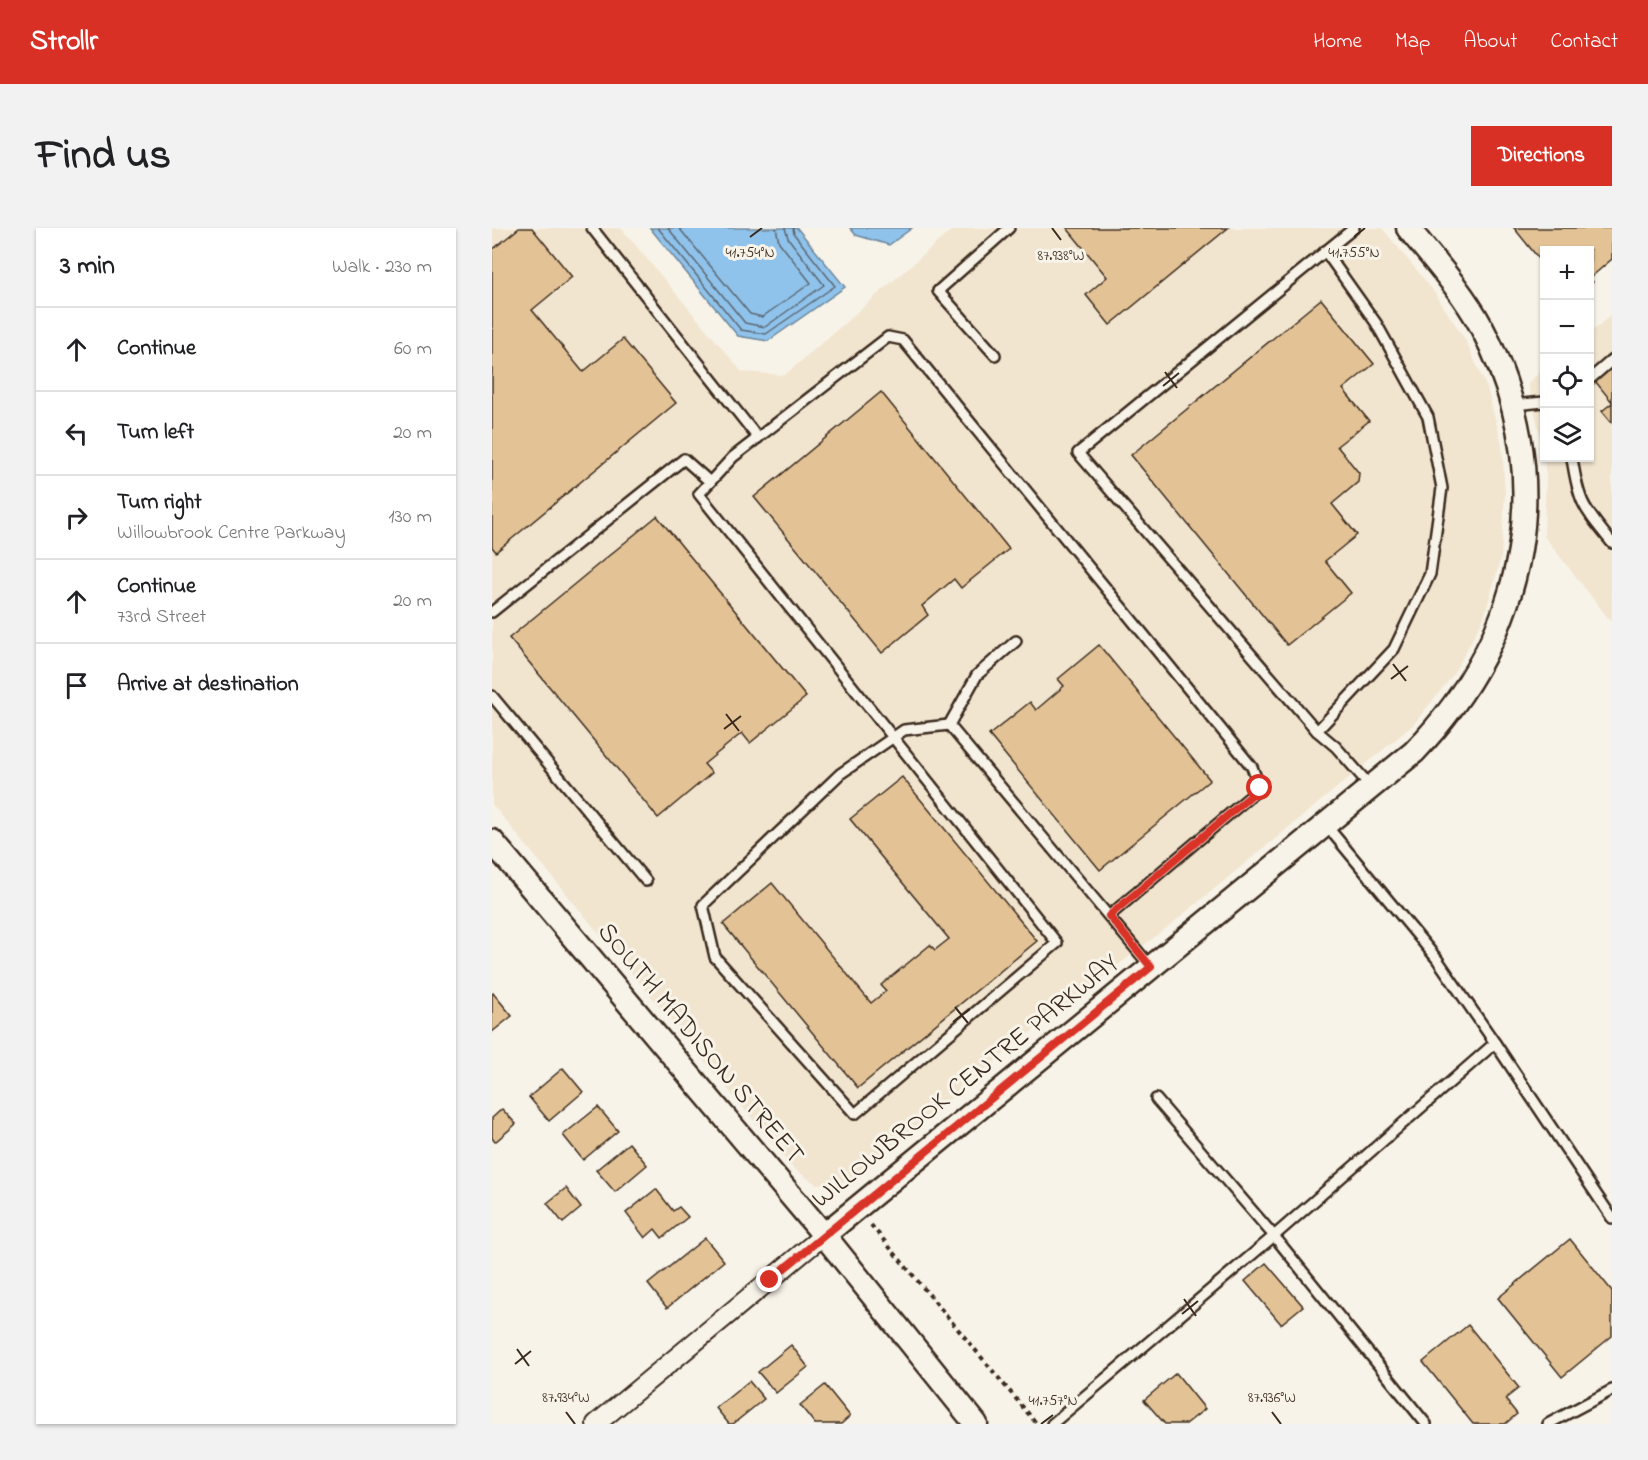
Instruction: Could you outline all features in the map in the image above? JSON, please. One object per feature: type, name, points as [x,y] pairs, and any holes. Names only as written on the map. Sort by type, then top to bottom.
[{"type":"street","name":"WILLOWBROOK CENTRE PARKWAY","points":[[824,1235],[1414,752],[1442,723],[1483,662],[1514,587],[1526,492],[1525,463],[1513,405],[1497,359],[1480,324],[1449,278],[1408,228]]},
{"type":"street","name":"SOUTH MADISON STREET","points":[[492,841],[824,1235],[976,1424]]},
{"type":"street","points":[[596,1424],[824,1235]]},
{"type":"lane","points":[[592,228],[758,438]]},
{"type":"lane","points":[[995,355],[938,291],[1009,228]]},
{"type":"lane","points":[[1354,228],[1078,453],[1317,731],[1336,747],[1372,788]]},
{"type":"lane","points":[[1317,731],[1394,649],[1430,574],[1442,488],[1428,417],[1376,323],[1325,251]]},
{"type":"lane","points":[[949,725],[904,730],[892,738],[840,774],[704,905],[715,957],[855,1114],[1057,943],[892,738],[699,495],[734,457],[888,337],[903,340],[1252,767],[1260,788],[1109,916]]},
{"type":"lane","points":[[1594,376],[1612,360]]},
{"type":"lane","points":[[1513,405],[1540,402]]},
{"type":"lane","points":[[494,606],[684,459],[710,482]]},
{"type":"lane","points":[[1573,462],[1577,493],[1583,507],[1612,543]]},
{"type":"lane","points":[[949,725],[977,675],[1016,640]]},
{"type":"lane","points":[[492,696],[646,881]]},
{"type":"lane","points":[[949,725],[1151,967]]},
{"type":"lane","points":[[1326,825],[1437,958],[1612,1218]]},
{"type":"lane","points":[[1052,1424],[1274,1236],[1495,1043]]},
{"type":"lane","points":[[1156,1099],[1274,1236],[1426,1424]]},
{"type":"lane","points":[[1548,1424],[1612,1390]]},
{"type":"path","points":[[857,1209],[1037,1424]]},
{"type":"shaded area","points":[[492,228],[621,228],[742,372],[785,375],[954,228],[1382,228],[1432,289],[1464,338],[1487,388],[1502,445],[1505,495],[1501,558],[1484,617],[1453,675],[1413,725],[1174,922],[1022,1039],[857,1176],[845,1182],[816,1184],[793,1168],[492,804]]},
{"type":"shaded area","points":[[1612,314],[1612,623],[1544,536],[1544,462],[1594,462],[1594,330]]},
{"type":"shaded area","points":[[1540,372],[1540,435],[1528,383]]},
{"type":"water","points":[[650,228],[797,228],[845,287],[768,341],[738,336]]},
{"type":"water","points":[[850,228],[912,228],[889,245],[856,235]]},
{"type":"building","points":[[519,228],[532,228],[572,277],[532,310],[583,372],[623,339],[676,403],[496,552],[492,547],[492,250]]},
{"type":"building","points":[[1067,228],[1228,228],[1110,325],[1086,295],[1107,277]]},
{"type":"building","points":[[1514,228],[1612,228],[1612,259],[1594,275],[1594,246],[1540,246],[1540,260]]},
{"type":"building","points":[[1321,299],[1374,364],[1343,389],[1369,421],[1337,446],[1359,473],[1358,482],[1332,504],[1357,535],[1325,561],[1351,593],[1287,645],[1131,455]]},
{"type":"building","points":[[1612,368],[1612,402],[1595,381]]},
{"type":"building","points":[[881,392],[1009,549],[961,588],[954,579],[922,606],[928,615],[882,653],[754,497]]},
{"type":"building","points":[[1612,403],[1612,423],[1602,411]]},
{"type":"building","points":[[657,516],[806,697],[750,743],[742,733],[704,764],[712,773],[658,818],[509,638]]},
{"type":"building","points":[[1099,645],[1210,780],[1100,870],[989,735],[1030,702],[1036,710],[1064,686],[1058,679]]},
{"type":"building","points":[[902,777],[1037,941],[858,1088],[723,924],[772,883],[871,1003],[886,991],[881,985],[930,945],[935,950],[949,939],[850,819]]},
{"type":"building","points":[[492,994],[512,1016],[492,1032]]},
{"type":"building","points":[[563,1068],[583,1092],[549,1121],[529,1097]]},
{"type":"building","points":[[598,1107],[618,1131],[583,1160],[563,1135]]},
{"type":"building","points":[[502,1109],[516,1124],[495,1142],[492,1138],[492,1118]]},
{"type":"building","points":[[629,1143],[647,1165],[615,1192],[596,1170]]},
{"type":"building","points":[[566,1188],[581,1208],[563,1223],[547,1203]]},
{"type":"building","points":[[656,1189],[673,1211],[679,1207],[688,1217],[662,1238],[655,1229],[645,1238],[626,1213]]},
{"type":"building","points":[[705,1238],[724,1261],[667,1308],[648,1284]]},
{"type":"building","points":[[1570,1239],[1612,1291],[1612,1336],[1562,1377],[1498,1298]]},
{"type":"building","points":[[1266,1263],[1303,1306],[1281,1324],[1245,1281]]},
{"type":"building","points":[[1468,1325],[1519,1388],[1505,1399],[1517,1414],[1505,1424],[1473,1424],[1423,1362]]},
{"type":"building","points":[[791,1345],[808,1367],[776,1393],[758,1372]]},
{"type":"building","points":[[1176,1373],[1205,1409],[1186,1424],[1165,1424],[1144,1400]]},
{"type":"building","points":[[749,1381],[764,1399],[733,1424],[729,1424],[716,1408]]},
{"type":"building","points":[[825,1385],[850,1416],[841,1424],[815,1424],[800,1405]]},
{"type":"route","points":[[770,1280],[1151,967],[1109,916],[1260,788]]}]
